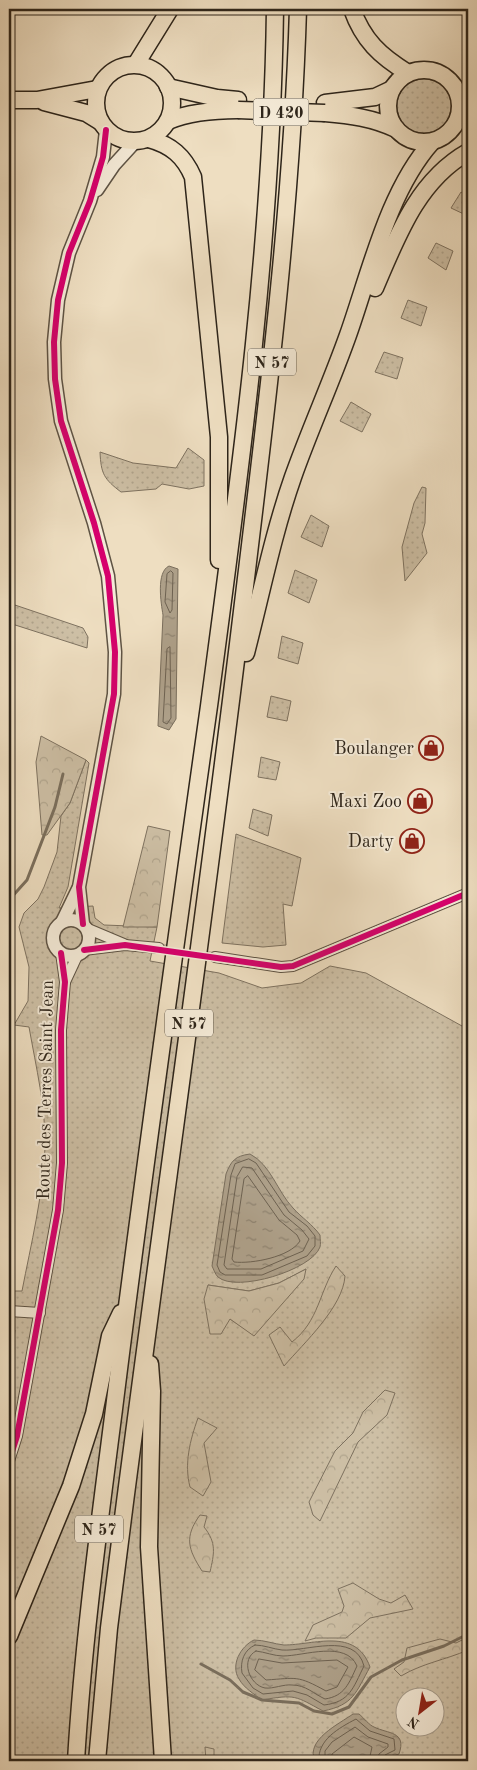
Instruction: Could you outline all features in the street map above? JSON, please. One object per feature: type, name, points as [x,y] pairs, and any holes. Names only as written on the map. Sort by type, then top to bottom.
[{"type":"main road","points":[[136,64],[170,9]]},
{"type":"main road","name":"N 57","points":[[76,1761],[90,1599],[128,1298],[222,612],[249,388],[263,248],[272,115],[274,9]]},
{"type":"main road","name":"N 57","points":[[97,1761],[110,1628],[147,1332],[230,713],[280,279],[295,105],[298,9]]},
{"type":"main road","points":[[352,9],[364,37],[391,62],[408,73]]},
{"type":"main road","points":[[102,125],[95,100],[97,89],[103,79],[112,70],[136,64],[155,71],[168,87],[172,104],[168,121],[156,134],[142,140]]},
{"type":"main road","points":[[230,713],[276,534],[293,477],[339,362],[392,207],[402,185],[423,152],[432,142],[444,137],[453,128],[460,114],[462,92],[446,76],[437,72],[418,70],[408,73],[392,88],[388,109],[396,129],[412,140],[432,142]]},
{"type":"main road","name":"D 420","points":[[168,87],[217,98],[238,105]]},
{"type":"main road","name":"D 420","points":[[325,108],[374,97],[392,88]]},
{"type":"main road","points":[[9,100],[37,100],[97,89]]},
{"type":"main road","points":[[37,100],[86,113],[119,139],[164,143],[176,151],[186,162],[193,177],[220,437],[221,510],[219,576],[222,612]]},
{"type":"main road","name":"D 420","points":[[168,121],[179,116],[238,105],[325,108],[379,121],[396,129]]},
{"type":"main road","points":[[453,128],[468,122]]},
{"type":"main road","points":[[339,362],[371,298],[399,231],[417,200],[436,178],[468,152]]},
{"type":"main road","points":[[9,1636],[70,1486],[94,1414],[110,1336],[128,1298]]},
{"type":"main road","points":[[147,1332],[152,1392],[148,1546],[163,1761]]},
{"type":"main road","points":[[161,1723],[171,1761]]},
{"type":"street","points":[[102,125],[103,157],[90,201],[69,253],[58,300],[54,342],[55,379],[61,421],[94,523],[108,576],[115,652],[114,694],[79,887],[52,938],[57,949],[62,953],[73,956],[124,945],[159,948]]},
{"type":"street","points":[[90,201],[114,165],[142,140]]},
{"type":"street","points":[[79,887],[89,939],[80,955]]},
{"type":"street","points":[[215,957],[281,967],[293,966],[468,893]]},
{"type":"street","points":[[62,922],[74,920],[124,945]]},
{"type":"street","name":"Route des Terres Saint Jean","points":[[9,1461],[17,1436],[58,1210],[62,1163],[61,1030],[65,982],[62,953]]},
{"type":"street","name":"Route des Terres Saint Jean","points":[[65,982],[80,955]]},
{"type":"street","points":[[9,1311],[40,1313]]},
{"type":"green space","points":[[419,79],[429,79],[439,83],[447,91],[451,106],[447,121],[439,129],[429,133],[419,133],[409,129],[401,121],[397,111],[397,101],[401,91],[409,83]]},
{"type":"green space","points":[[461,192],[468,196],[468,216],[451,208]]},
{"type":"green space","points":[[436,243],[453,251],[446,270],[428,258]]},
{"type":"green space","points":[[408,300],[427,307],[421,326],[401,318]]},
{"type":"green space","points":[[384,352],[403,358],[397,379],[375,372]]},
{"type":"green space","points":[[351,402],[371,414],[362,432],[340,421]]},
{"type":"green space","points":[[188,448],[204,460],[204,486],[189,489],[162,484],[156,489],[121,492],[107,479],[101,466],[100,452],[133,463],[176,468]]},
{"type":"green space","points":[[422,487],[426,488],[425,523],[422,534],[427,553],[405,581],[402,547],[414,503]]},
{"type":"green space","points":[[311,515],[329,526],[322,547],[301,537]]},
{"type":"green space","points":[[295,570],[317,580],[309,603],[288,593]]},
{"type":"green space","points":[[9,603],[83,628],[88,637],[87,648],[9,623]]},
{"type":"green space","points":[[282,636],[303,643],[298,664],[278,658]]},
{"type":"green space","points":[[271,696],[291,701],[287,721],[267,717]]},
{"type":"green space","points":[[41,736],[86,760],[70,803],[47,835],[42,835],[36,762]]},
{"type":"green space","points":[[261,757],[280,762],[276,780],[258,777]]},
{"type":"green space","points":[[86,760],[89,763],[68,887],[59,908],[93,906],[95,918],[104,925],[157,927],[150,961],[219,973],[262,988],[301,983],[330,966],[366,973],[462,1026],[468,1024],[468,1761],[9,1761],[9,1381],[15,1330],[9,1329],[9,1291],[22,1291],[39,1202],[45,1148],[42,1103],[29,1027],[14,1025],[28,1001],[29,967],[19,927],[24,913],[38,899],[44,887],[57,852],[61,816],[70,803]],"holes":[[[306,1269],[254,1335],[230,1319],[208,1285],[249,1291],[279,1283]]]},
{"type":"green space","points":[[253,809],[272,815],[268,836],[249,828]]},
{"type":"green space","points":[[148,826],[170,831],[157,927],[123,927]]},
{"type":"green space","points":[[236,834],[301,858],[292,906],[283,904],[286,945],[263,947],[222,943]]},
{"type":"green space","points":[[336,1266],[345,1276],[343,1288],[337,1300],[312,1336],[284,1366],[269,1335],[280,1327],[292,1342],[301,1334],[313,1316]]},
{"type":"green space","points":[[306,1269],[304,1279],[254,1336],[230,1319],[221,1334],[210,1334],[204,1299],[208,1285],[249,1291],[279,1283]]},
{"type":"green space","points":[[385,1390],[395,1393],[387,1415],[358,1442],[320,1521],[313,1515],[309,1502],[335,1451],[353,1433],[363,1412]]},
{"type":"green space","points":[[198,1418],[217,1428],[204,1443],[211,1482],[203,1496],[190,1487],[188,1478],[190,1443]]},
{"type":"green space","points":[[200,1515],[207,1516],[204,1527],[213,1544],[210,1572],[202,1571],[191,1549],[190,1537]]},
{"type":"green space","points":[[353,1583],[379,1599],[391,1603],[405,1595],[413,1609],[370,1618],[346,1638],[316,1638],[305,1641],[313,1625],[342,1612],[344,1606],[338,1589]]},
{"type":"green space","points":[[468,1637],[468,1650],[401,1676],[394,1669],[404,1662],[407,1648],[440,1639],[456,1643]]},
{"type":"green space","points":[[205,1747],[214,1749],[214,1761],[206,1761]]},
{"type":"water","points":[[169,566],[178,569],[176,719],[169,730],[158,726],[163,615],[161,581],[162,574]]},
{"type":"water","points":[[250,1154],[269,1171],[287,1201],[320,1235],[320,1247],[314,1256],[303,1264],[273,1277],[256,1281],[227,1281],[218,1277],[212,1266],[226,1174],[234,1160]]},
{"type":"water","points":[[254,1640],[284,1645],[321,1641],[345,1642],[355,1647],[364,1655],[370,1667],[353,1696],[348,1701],[333,1708],[323,1711],[300,1699],[289,1697],[262,1700],[249,1691],[241,1682],[236,1668],[236,1662],[241,1651]]},
{"type":"water","points":[[353,1714],[359,1714],[372,1726],[394,1735],[394,1738],[398,1738],[401,1747],[399,1754],[381,1761],[315,1761],[313,1753],[315,1746],[325,1733]]},
{"type":"waterway","points":[[9,900],[27,880],[55,807],[63,774]]},
{"type":"waterway","points":[[201,1664],[230,1680],[243,1692],[262,1700],[299,1703],[314,1711],[332,1714],[349,1707],[371,1677],[402,1660],[444,1646],[468,1634]]},
{"type":"tunnel","points":[[159,948],[215,957]]},
{"type":"cycle path","points":[[83,924],[79,887],[114,694],[115,652],[108,576],[94,523],[61,421],[55,379],[54,342],[58,300],[69,253],[90,201],[103,157],[106,130]]},
{"type":"cycle path","points":[[84,950],[125,945],[281,967],[293,966],[468,893]]},
{"type":"cycle path","points":[[9,1461],[17,1436],[58,1210],[62,1163],[61,1030],[65,982],[61,953]]},
{"type":"place","name":"Boulanger","points":[[431,748]]},
{"type":"place","name":"Maxi Zoo","points":[[420,801]]},
{"type":"place","name":"Darty","points":[[412,841]]}]
